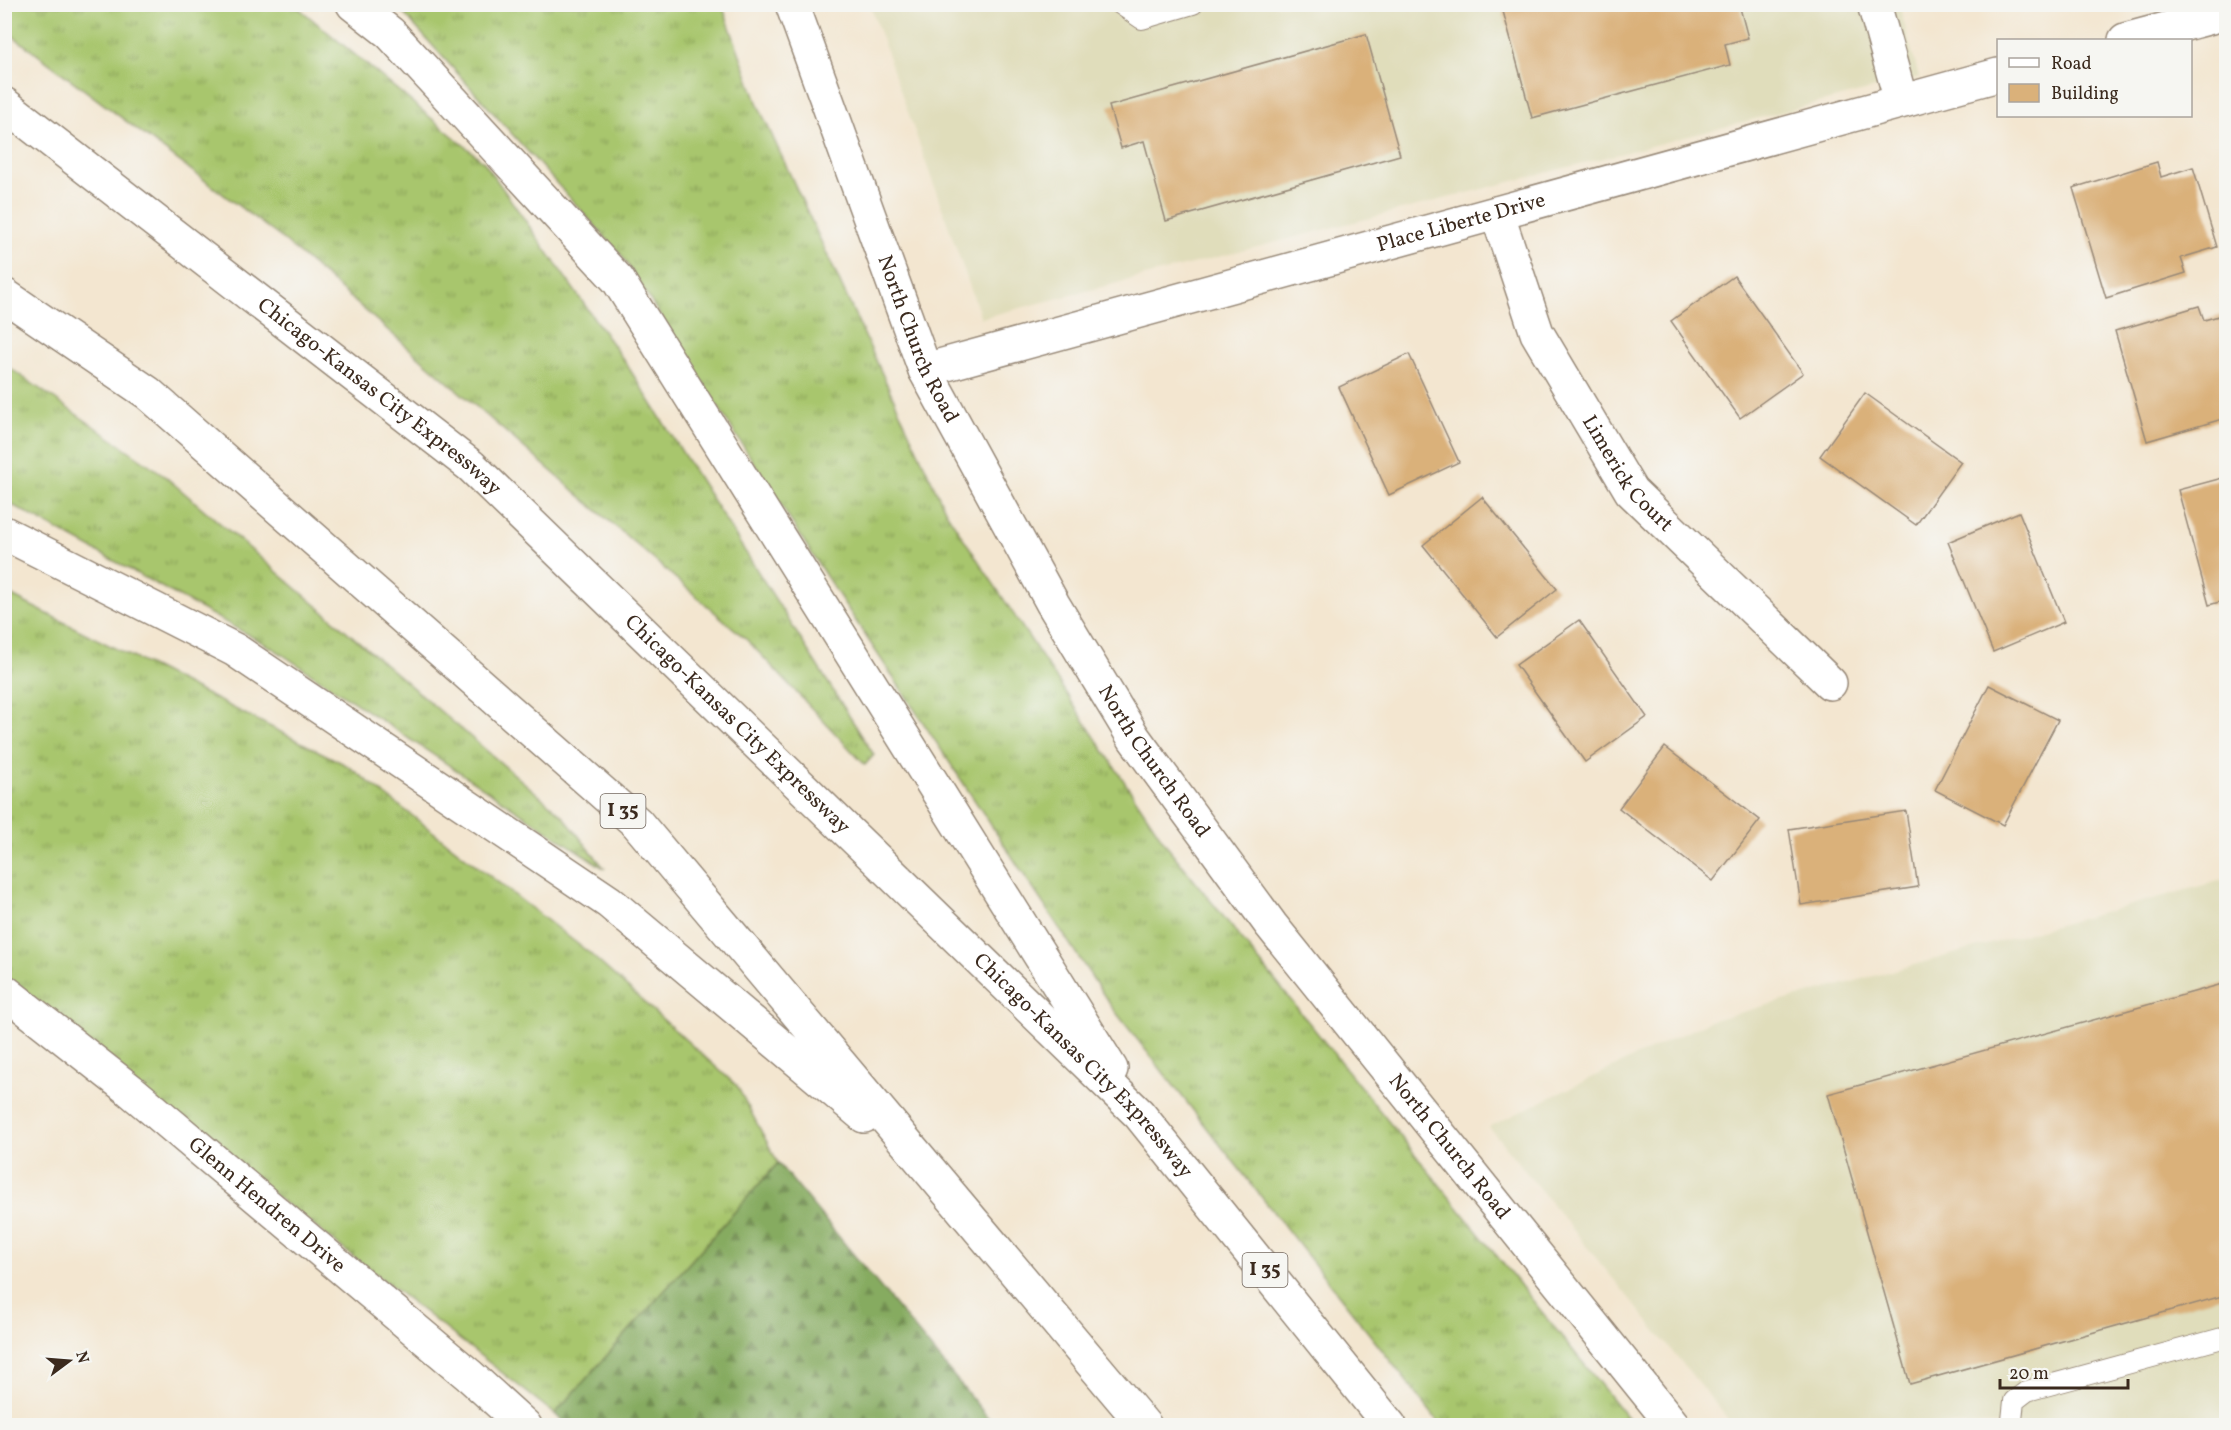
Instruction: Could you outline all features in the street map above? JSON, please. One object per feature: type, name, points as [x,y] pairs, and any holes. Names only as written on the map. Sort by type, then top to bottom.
[{"type":"main road","points":[[353,4],[390,33],[618,280],[1139,1113]]},
{"type":"main road","name":"North Church Road","points":[[792,4],[925,370],[1053,604],[1134,738],[1271,925],[1674,1425]]},
{"type":"main road","points":[[1874,4],[1901,101]]},
{"type":"main road","points":[[2129,39],[2226,13]]},
{"type":"main road","name":"Place Liberte Drive","points":[[925,370],[1997,75]]},
{"type":"main road","name":"Chicago-Kansas City Expressway","points":[[4,104],[471,466],[1139,1113],[1390,1425]]},
{"type":"main road","name":"Limerick Court","points":[[1497,213],[1537,333],[1631,491],[1830,683]]},
{"type":"main road","name":"I 35","points":[[4,295],[148,393],[637,823],[1145,1425]]},
{"type":"main road","points":[[4,533],[235,650],[609,902],[934,1175]]},
{"type":"main road","name":"Glenn Hendren Drive","points":[[4,991],[130,1090],[525,1425]]},
{"type":"lane","points":[[1120,4],[1142,19],[1193,4]]},
{"type":"lane","points":[[2015,1425],[2012,1420],[2013,1401],[2027,1391],[2226,1337]]},
{"type":"shaded area","points":[[870,5],[1899,5],[1919,77],[981,318]]},
{"type":"shaded area","points":[[2226,879],[2226,1425],[1733,1425],[1489,1127],[1710,1021]]},
{"type":"green space","points":[[4,5],[295,5],[484,162],[627,365],[874,755],[865,765],[747,640],[280,237],[5,30]]},
{"type":"green space","points":[[396,5],[722,5],[758,105],[946,512],[1169,849],[1633,1425],[1441,1425],[1111,1006],[826,576],[622,256]]},
{"type":"green space","points":[[4,364],[161,473],[562,815],[605,869],[274,649],[5,501]]},
{"type":"green space","points":[[4,592],[348,766],[588,952],[737,1086],[778,1163],[555,1414],[5,985]]},
{"type":"green space","points":[[778,1163],[994,1425],[567,1426],[555,1414]]},
{"type":"building","points":[[1501,4],[1739,4],[1748,38],[1725,44],[1730,65],[1532,118]]},
{"type":"building","points":[[1366,34],[1400,155],[1166,221],[1144,141],[1121,148],[1109,106]]},
{"type":"building","points":[[2157,162],[2161,177],[2193,167],[2217,247],[2181,258],[2186,273],[2106,298],[2073,188]]},
{"type":"building","points":[[1734,276],[1803,373],[1740,418],[1671,321]]},
{"type":"building","points":[[2199,306],[2204,320],[2226,314],[2226,402],[2223,403],[2226,418],[2147,441],[2115,331]]},
{"type":"building","points":[[1409,354],[1459,462],[1389,495],[1339,387]]},
{"type":"building","points":[[1865,393],[1961,462],[1916,525],[1820,456]]},
{"type":"building","points":[[2226,477],[2226,600],[2209,605],[2178,490]]},
{"type":"building","points":[[1482,497],[1557,589],[1497,637],[1423,545]]},
{"type":"building","points":[[2019,512],[2064,622],[1993,652],[1948,542]]},
{"type":"building","points":[[1579,620],[1647,717],[1585,762],[1516,665]]},
{"type":"building","points":[[1989,685],[2058,720],[2003,825],[1935,790]]},
{"type":"building","points":[[1665,747],[1760,820],[1713,881],[1619,808]]},
{"type":"building","points":[[1906,811],[1918,887],[1801,905],[1789,829]]},
{"type":"building","points":[[2226,983],[2226,1295],[1910,1384],[1828,1094]]}]
